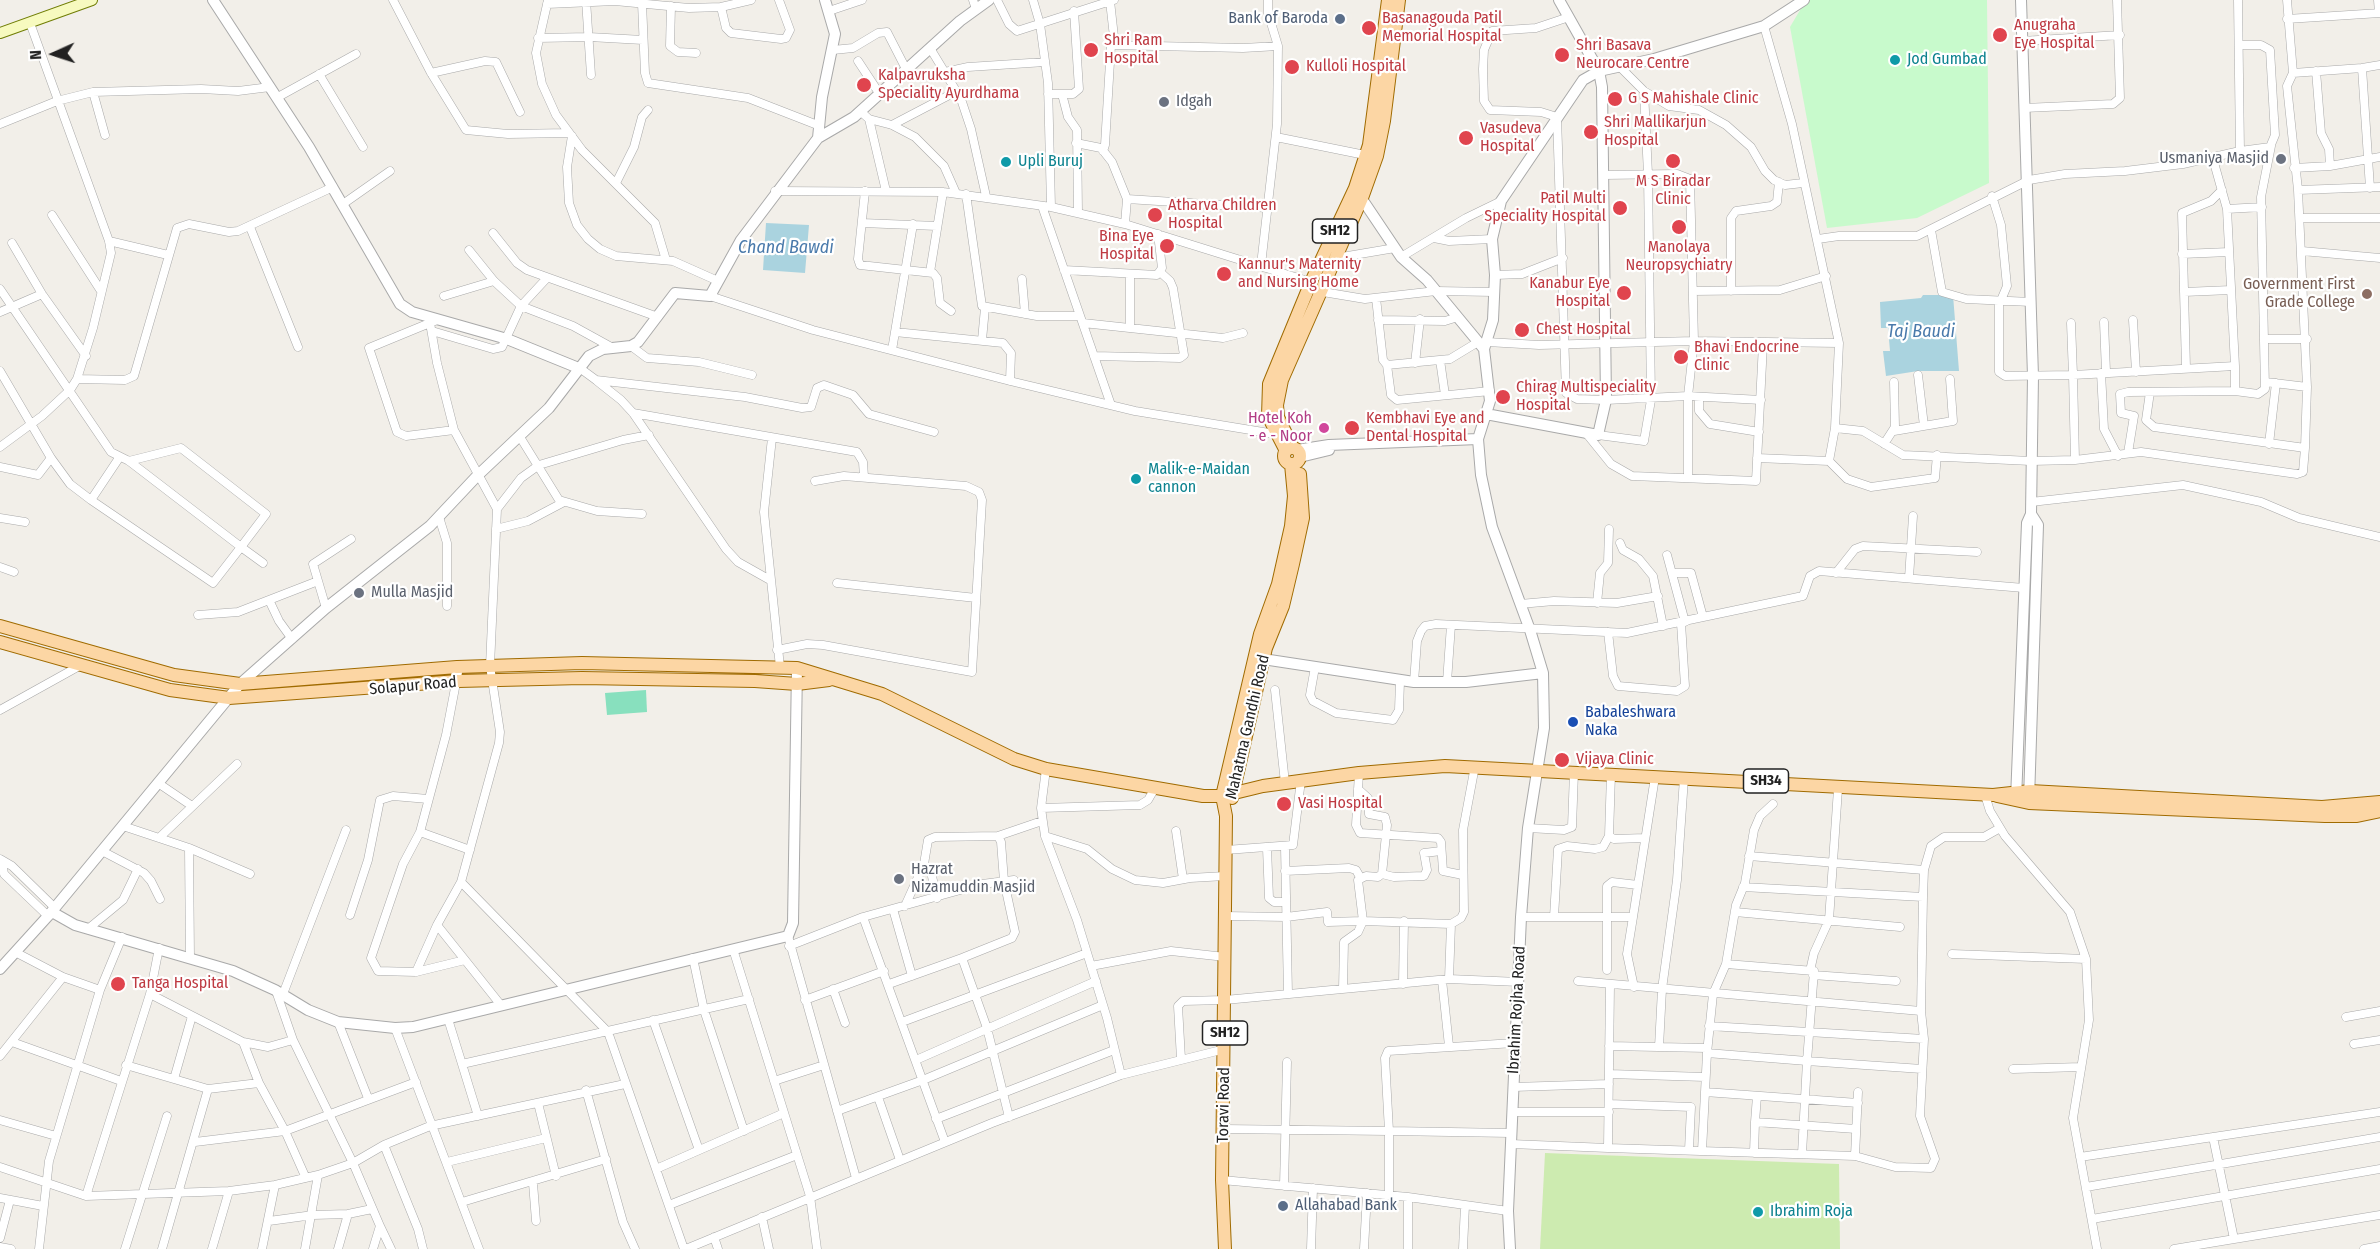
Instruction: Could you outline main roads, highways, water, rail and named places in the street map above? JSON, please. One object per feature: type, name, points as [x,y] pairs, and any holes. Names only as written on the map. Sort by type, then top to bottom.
[{"type":"main road","points":[[0,33],[92,0]]},
{"type":"main road","name":"Mahatma Gandhi Road","points":[[1227,795],[1263,659],[1283,606],[1303,518],[1303,499],[1294,455],[1278,417],[1278,395],[1298,340],[1336,258],[1358,193],[1377,97],[1388,0]]},
{"type":"main road","name":"Mahatma Gandhi Road","points":[[1226,816],[1227,795],[1260,634],[1278,584],[1291,526],[1294,496],[1294,455],[1275,434],[1268,416],[1269,384],[1309,286],[1377,156],[1384,121],[1399,0]]},
{"type":"main road","name":"Solapur Road","points":[[0,626],[174,675],[240,684],[459,666],[582,663],[753,665],[797,668],[882,694],[1014,759],[1046,769],[1155,788],[1227,795]]},
{"type":"main road","name":"Solapur Road","points":[[0,642],[171,690],[229,698],[458,681],[582,678],[755,681],[797,684],[833,680]]},
{"type":"main road","name":"SH34","points":[[1227,795],[1301,780],[1359,773],[1412,767],[1475,766],[1765,781],[1838,789],[2236,807],[2346,816],[2380,811]]},
{"type":"main road","name":"SH34","points":[[2236,807],[2322,807],[2380,802]]},
{"type":"main road","name":"Toravi Road","points":[[1225,1249],[1222,1180],[1226,816]]},
{"type":"water","name":"Chand Bawdi","points":[[766,223],[809,225],[805,273],[763,270]]},
{"type":"water","name":"Taj Baudi","points":[[1923,295],[1953,295],[1959,371],[1918,371],[1886,376],[1883,351],[1890,351],[1888,328],[1881,328],[1880,302],[1921,298]]},
{"type":"place","name":"Bank of Baroda","points":[[1340,19]]},
{"type":"place","name":"Basanagouda Patil Memorial Hospital","points":[[1369,28]]},
{"type":"place","name":"Anugraha Eye Hospital","points":[[2000,35]]},
{"type":"place","name":"Shri Ram Hospital","points":[[1091,50]]},
{"type":"place","name":"Shri Basava Neurocare Centre","points":[[1562,55]]},
{"type":"place","name":"Jod Gumbad","points":[[1895,60]]},
{"type":"place","name":"Kulloli Hospital","points":[[1292,67]]},
{"type":"place","name":"Kalpavruksha Speciality Ayurdhama","points":[[864,85]]},
{"type":"place","name":"G S Mahishale Clinic","points":[[1615,99]]},
{"type":"place","name":"Idgah","points":[[1164,102]]},
{"type":"place","name":"Shri Mallikarjun Hospital","points":[[1591,132]]},
{"type":"place","name":"Vasudeva Hospital","points":[[1466,138]]},
{"type":"place","name":"Usmaniya Masjid","points":[[2281,159]]},
{"type":"place","name":"M S Biradar Clinic","points":[[1673,161]]},
{"type":"place","name":"Upli Buruj","points":[[1006,162]]},
{"type":"place","name":"Patil Multi Speciality Hospital","points":[[1620,208]]},
{"type":"place","name":"Atharva Children Hospital","points":[[1155,215]]},
{"type":"place","name":"Manolaya Neuropsychiatry","points":[[1679,227]]},
{"type":"place","name":"Bina Eye Hospital","points":[[1167,246]]},
{"type":"place","name":"Kannur's Maternity and Nursing Home","points":[[1224,274]]},
{"type":"place","name":"Kanabur Eye Hospital","points":[[1624,293]]},
{"type":"place","name":"Government First Grade College","points":[[2367,294]]},
{"type":"place","name":"Chest Hospital","points":[[1522,330]]},
{"type":"place","name":"Bhavi Endocrine Clinic","points":[[1681,357]]},
{"type":"place","name":"Chirag Multispeciality Hospital","points":[[1503,397]]},
{"type":"place","name":"Hotel Koh - e - Noor","points":[[1324,428]]},
{"type":"place","name":"Kembhavi Eye and Dental Hospital","points":[[1352,428]]},
{"type":"place","name":"Malik-e-Maidan cannon","points":[[1136,479]]},
{"type":"place","name":"Mulla Masjid","points":[[359,593]]},
{"type":"place","name":"Babaleshwara Naka","points":[[1573,722]]},
{"type":"place","name":"Vijaya Clinic","points":[[1562,760]]},
{"type":"place","name":"Vasi Hospital","points":[[1284,804]]},
{"type":"place","name":"Hazrat Nizamuddin Masjid","points":[[899,879]]},
{"type":"place","name":"Tanga Hospital","points":[[118,984]]},
{"type":"place","name":"Allahabad Bank","points":[[1283,1206]]},
{"type":"place","name":"Ibrahim Roja","points":[[1758,1212]]}]
